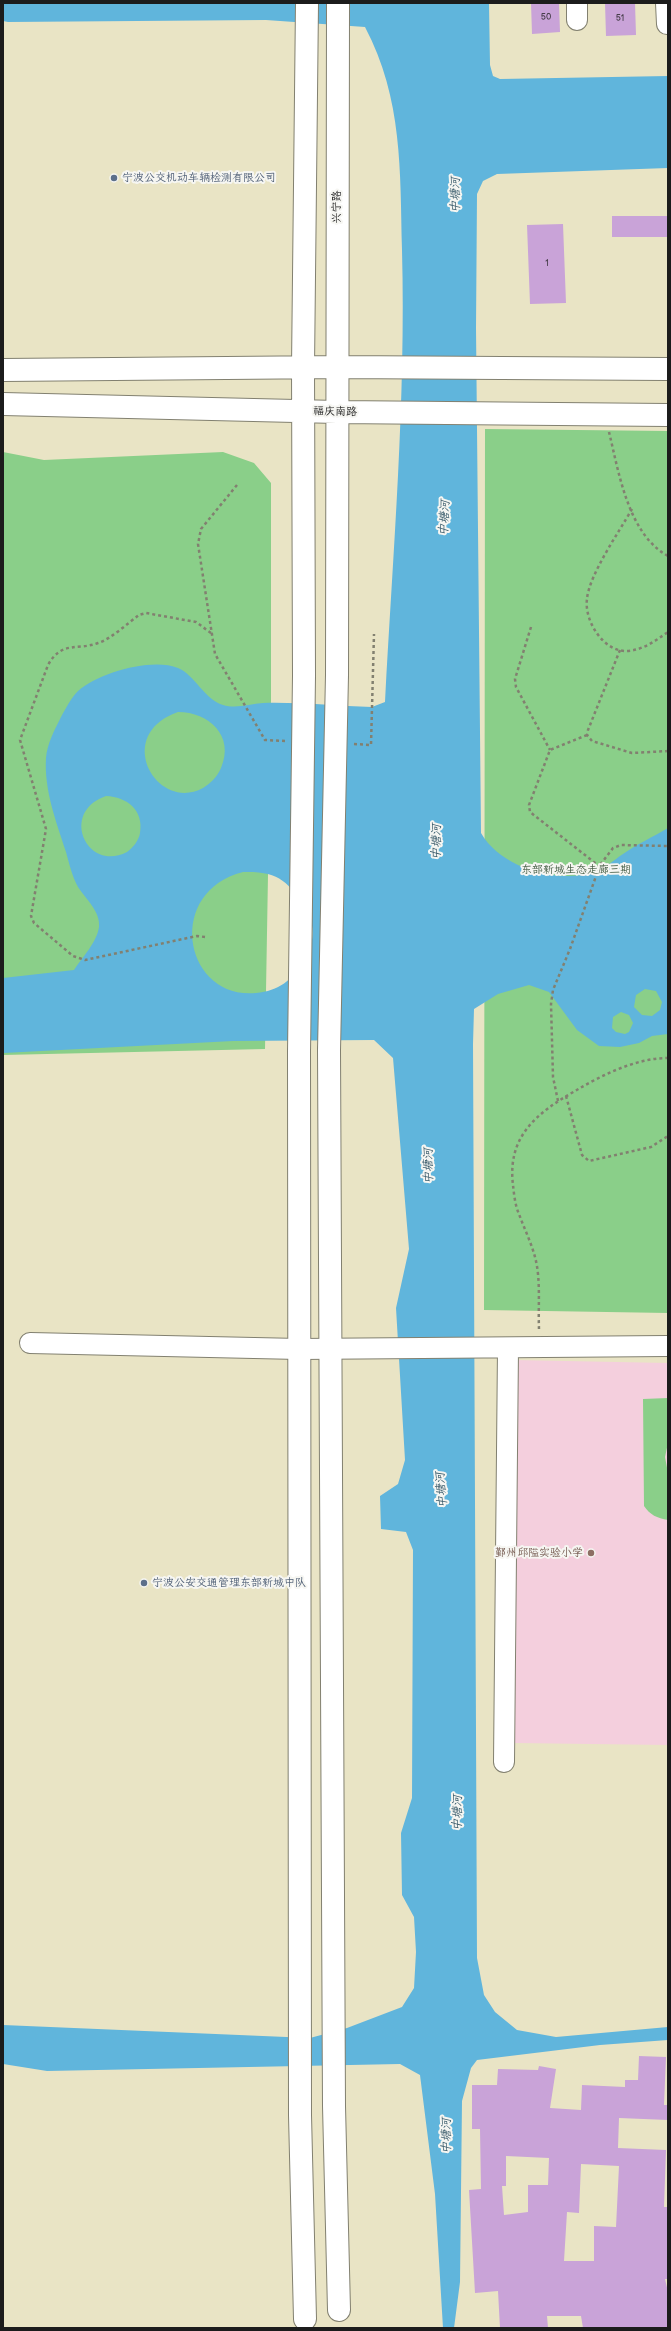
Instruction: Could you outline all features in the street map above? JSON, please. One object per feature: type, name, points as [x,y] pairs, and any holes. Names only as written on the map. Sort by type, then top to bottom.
[{"type":"main road","points":[[305,2320],[300,2107],[299,1052],[304,676],[304,367],[307,3]]},
{"type":"main road","name":"兴宁路","points":[[338,3],[337,675],[330,1050],[330,1349],[334,2098],[339,2310]]},
{"type":"main road","points":[[3,370],[304,367],[668,369]]},
{"type":"main road","name":"福庆南路","points":[[3,404],[337,412],[668,414]]},
{"type":"street","points":[[666,3],[666,24]]},
{"type":"street","points":[[30,1343],[299,1349],[668,1346]]},
{"type":"street","points":[[504,1348],[504,1762]]},
{"type":"path","points":[[604,414],[623,488],[640,530],[657,550],[668,556]]},
{"type":"path","points":[[238,485],[201,529],[198,544],[215,654],[242,700]]},
{"type":"path","points":[[632,509],[590,583],[586,599],[588,616],[596,631],[608,645],[620,650],[626,651],[640,649],[668,632]]},
{"type":"path","points":[[205,937],[197,936],[85,960],[78,958],[34,923],[31,916],[47,837],[20,740],[52,656],[64,648],[98,643],[139,615],[146,613],[196,622],[211,633]]},
{"type":"path","points":[[531,628],[515,679],[516,687],[550,750]]},
{"type":"path","points":[[372,693],[374,634]]},
{"type":"path","points":[[587,736],[588,730],[620,650]]},
{"type":"path","points":[[587,736],[550,750],[529,805],[530,812],[599,867]]},
{"type":"path","points":[[587,736],[592,741],[632,753],[668,751]]},
{"type":"path","points":[[558,1101],[553,1077],[551,1004],[553,990],[570,949],[599,867],[613,848],[621,845],[668,846]]},
{"type":"path","points":[[540,1348],[535,1258],[518,1214],[512,1177],[516,1146],[523,1132],[537,1117],[566,1096],[614,1071],[668,1058]]},
{"type":"path","points":[[566,1096],[582,1155],[589,1161],[651,1147],[668,1136]]},
{"type":"shaded area","name":"鄞州邱隘实验小学","points":[[514,1360],[668,1363],[668,1745],[514,1743]]},
{"type":"green space","name":"东部新城生态走廊三期","points":[[485,429],[668,431],[668,1313],[484,1310]]},
{"type":"green space","points":[[3,452],[44,460],[223,452],[254,463],[271,483],[271,700],[265,1049],[3,1055]]},
{"type":"green space","points":[[668,1398],[668,1443],[665,1457],[668,1473],[668,1520],[654,1516],[644,1506],[643,1399]]},
{"type":"water","name":"中塘河","points":[[3,3],[489,3],[490,65],[493,76],[500,79],[668,76],[668,168],[497,174],[483,181],[477,194],[476,328],[481,833],[490,845],[502,856],[516,864],[531,870],[564,876],[580,875],[598,871],[634,847],[668,828],[668,1034],[652,1036],[639,1043],[620,1047],[599,1046],[577,1030],[549,992],[529,985],[498,994],[474,1009],[473,1044],[477,1958],[484,1995],[495,2012],[517,2030],[556,2037],[668,2027],[668,2040],[600,2045],[477,2060],[471,2068],[462,2101],[460,2282],[454,2328],[443,2328],[435,2194],[420,2075],[400,2064],[47,2071],[3,2064],[3,2025],[310,2038],[347,2028],[402,2007],[414,1988],[416,1952],[414,1917],[402,1895],[401,1833],[412,1798],[413,1550],[406,1532],[381,1529],[380,1496],[398,1484],[405,1460],[396,1308],[409,1249],[393,1058],[374,1040],[233,1041],[3,1053],[3,978],[74,970],[89,950],[98,933],[98,916],[78,887],[72,874],[49,794],[46,770],[47,753],[56,726],[78,691],[98,678],[112,673],[154,664],[167,665],[184,671],[210,698],[216,702],[228,706],[277,703],[372,707],[385,702],[398,476],[403,307],[401,192],[397,136],[393,108],[387,81],[365,27],[266,20],[3,21]],"holes":[[[178,712],[200,716],[209,721],[216,728],[222,736],[225,746],[224,756],[221,768],[216,777],[209,784],[203,788],[186,793],[170,790],[157,781],[148,768],[145,753],[148,737],[158,723]],[[106,796],[114,797],[127,802],[137,811],[141,825],[140,833],[137,841],[127,852],[113,856],[100,854],[90,848],[84,838],[81,826],[84,814],[92,804]],[[243,872],[266,873],[288,885],[306,910],[312,929],[312,942],[310,949],[295,974],[278,987],[272,990],[256,993],[232,991],[212,980],[199,963],[193,943],[193,921],[202,900],[218,883]],[[645,989],[656,991],[662,1002],[660,1010],[652,1016],[642,1015],[634,1007],[636,995]],[[621,1012],[629,1015],[633,1023],[629,1032],[625,1034],[616,1032],[612,1028],[613,1017]]]},
{"type":"building","points":[[531,3],[559,3],[560,32],[532,34]]},
{"type":"building","points":[[605,3],[635,3],[636,35],[606,36]]},
{"type":"building","points":[[612,216],[668,216],[668,237],[612,237]]},
{"type":"building","points":[[563,224],[566,303],[530,304],[527,225]]},
{"type":"building","points":[[639,2056],[666,2057],[664,2105],[668,2105],[668,2120],[619,2118],[618,2148],[666,2150],[664,2207],[668,2207],[668,2279],[665,2279],[668,2292],[668,2328],[583,2328],[581,2316],[547,2316],[548,2328],[500,2328],[498,2291],[475,2293],[469,2190],[481,2189],[480,2129],[472,2129],[472,2085],[497,2085],[498,2069],[538,2070],[539,2066],[556,2069],[550,2108],[581,2110],[582,2085],[625,2087],[625,2080],[638,2080]],"holes":[[[506,2156],[549,2158],[548,2185],[528,2185],[528,2212],[504,2215],[502,2186],[506,2186]],[[581,2164],[619,2166],[616,2227],[594,2226],[594,2261],[564,2261],[567,2212],[579,2213]]]},
{"type":"place","name":"宁波公交机动车辆检测有限公司","points":[[114,178]]},
{"type":"place","name":"鄞州邱隘实验小学","points":[[591,1553]]},
{"type":"place","name":"宁波公安交通管理东部新城中队","points":[[144,1583]]}]
